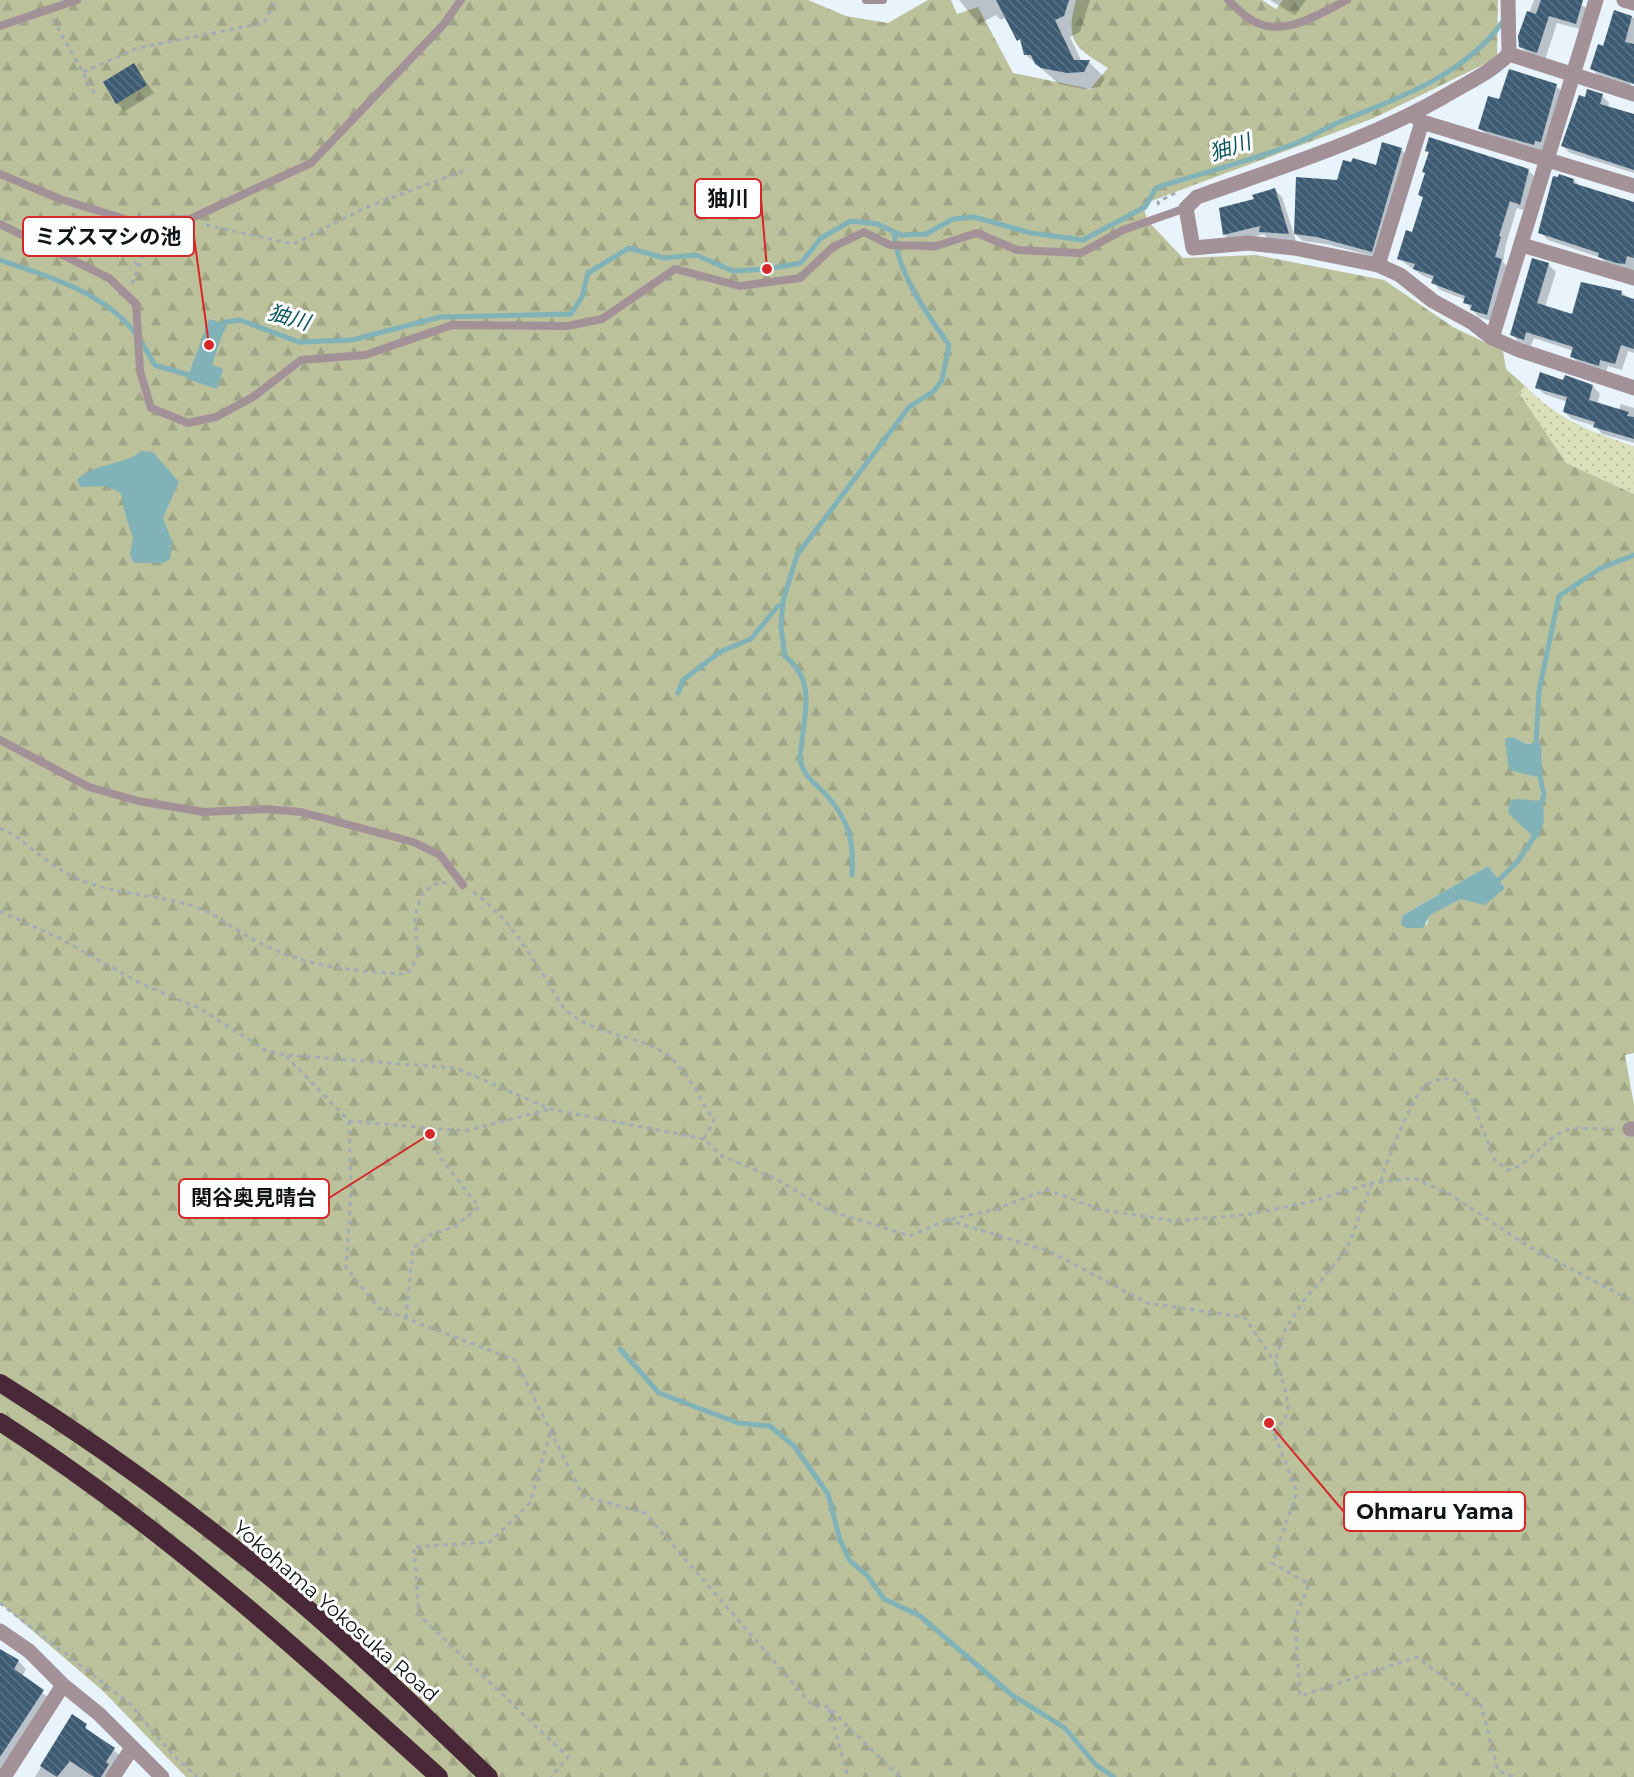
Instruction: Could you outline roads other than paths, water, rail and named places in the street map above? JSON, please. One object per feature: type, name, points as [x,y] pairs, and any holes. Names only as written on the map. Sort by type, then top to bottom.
[{"type":"highway","name":"Yokohama Yokosuka Road","points":[[0,1383],[140,1479],[260,1569],[378,1673],[489,1777]]},
{"type":"highway","points":[[0,1422],[57,1458],[197,1564],[278,1632],[439,1777]]},
{"type":"street","points":[[1492,338],[1596,0]]},
{"type":"street","points":[[1624,0],[1634,3]]},
{"type":"street","points":[[1508,4],[1509,54],[1493,70],[1418,118],[1318,156],[1197,197],[1186,208],[1192,248],[1248,243],[1293,248],[1378,265],[1400,276],[1432,301],[1473,323],[1492,338],[1520,350],[1634,388]]},
{"type":"street","points":[[1509,54],[1634,94]]},
{"type":"street","points":[[1418,118],[1634,186]]},
{"type":"street","points":[[1378,265],[1418,118]]},
{"type":"street","points":[[1522,245],[1634,278]]},
{"type":"street","points":[[0,1631],[29,1652],[63,1685],[99,1714],[162,1777]]},
{"type":"street","points":[[4,1777],[63,1685]]},
{"type":"street","points":[[113,1777],[132,1748]]},
{"type":"lane","points":[[0,26],[77,0]]},
{"type":"lane","points":[[0,174],[60,199],[128,220],[190,219],[311,163],[443,26],[461,0]]},
{"type":"lane","points":[[866,0],[883,0]]},
{"type":"lane","points":[[1228,0],[1250,20],[1275,26],[1295,25],[1347,0]]},
{"type":"lane","points":[[0,224],[109,278],[136,304],[140,371],[152,408],[188,423],[216,417],[253,397],[302,360],[366,354],[452,325],[567,326],[602,319],[675,269],[740,286],[800,278],[833,248],[864,232],[890,245],[908,246],[936,246],[977,233],[1017,250],[1081,254],[1124,230],[1186,208]]},
{"type":"lane","points":[[0,740],[89,787],[138,801],[204,812],[264,809],[301,812],[413,842],[440,855],[463,885]]},
{"type":"water","points":[[209,319],[226,324],[212,365],[223,369],[217,389],[187,379]]},
{"type":"water","points":[[142,451],[153,452],[179,482],[163,518],[172,541],[170,559],[163,563],[134,563],[130,555],[133,537],[121,493],[106,486],[81,487],[77,480],[91,470],[126,459]]},
{"type":"water","points":[[1513,737],[1527,744],[1538,742],[1541,745],[1542,773],[1537,777],[1509,770],[1505,739]]},
{"type":"water","points":[[1515,799],[1543,801],[1544,820],[1539,837],[1535,838],[1508,813],[1510,801]]},
{"type":"water","points":[[1488,866],[1505,888],[1485,905],[1461,899],[1430,915],[1423,928],[1407,928],[1401,925],[1403,915]]},
{"type":"waterway","name":"㹨川","points":[[222,330],[225,322],[240,320],[299,342],[352,340],[440,317],[571,314],[582,297],[588,273],[629,248],[664,258],[696,255],[733,271],[767,269],[801,263],[821,238],[851,221],[877,224],[901,235],[926,234],[953,219],[974,217],[1031,233],[1083,240],[1145,207],[1156,188],[1291,145],[1413,91],[1454,68],[1472,54],[1504,20]]},
{"type":"waterway","points":[[852,875],[851,843],[842,816],[825,793],[804,771],[802,765],[800,756],[806,695],[800,675],[785,656],[781,627],[783,601],[797,555],[909,407],[934,391],[942,380],[949,345],[914,292],[901,262],[894,232]]},
{"type":"waterway","name":"㹨川","points":[[0,260],[53,278],[88,294],[104,304],[132,329],[155,365],[195,377]]},
{"type":"waterway","points":[[1536,743],[1539,691],[1559,596],[1601,568],[1634,555]]},
{"type":"waterway","points":[[678,693],[683,680],[720,652],[751,639],[778,606],[783,604]]},
{"type":"waterway","points":[[1539,772],[1544,795],[1541,804]]},
{"type":"waterway","points":[[1496,883],[1518,861],[1534,837]]},
{"type":"waterway","points":[[620,1349],[659,1393],[738,1423],[770,1426],[794,1446],[828,1494],[840,1540],[850,1561],[867,1575],[884,1599],[920,1616],[1012,1695],[1065,1728],[1096,1765],[1114,1777]]},
{"type":"place","name":"㹨川","points":[[767,269]]},
{"type":"place","name":"ミズスマシの池","points":[[209,345]]},
{"type":"place","name":"関谷奥見晴台","points":[[430,1134]]},
{"type":"place","name":"Ohmaru Yama","points":[[1269,1423]]}]
